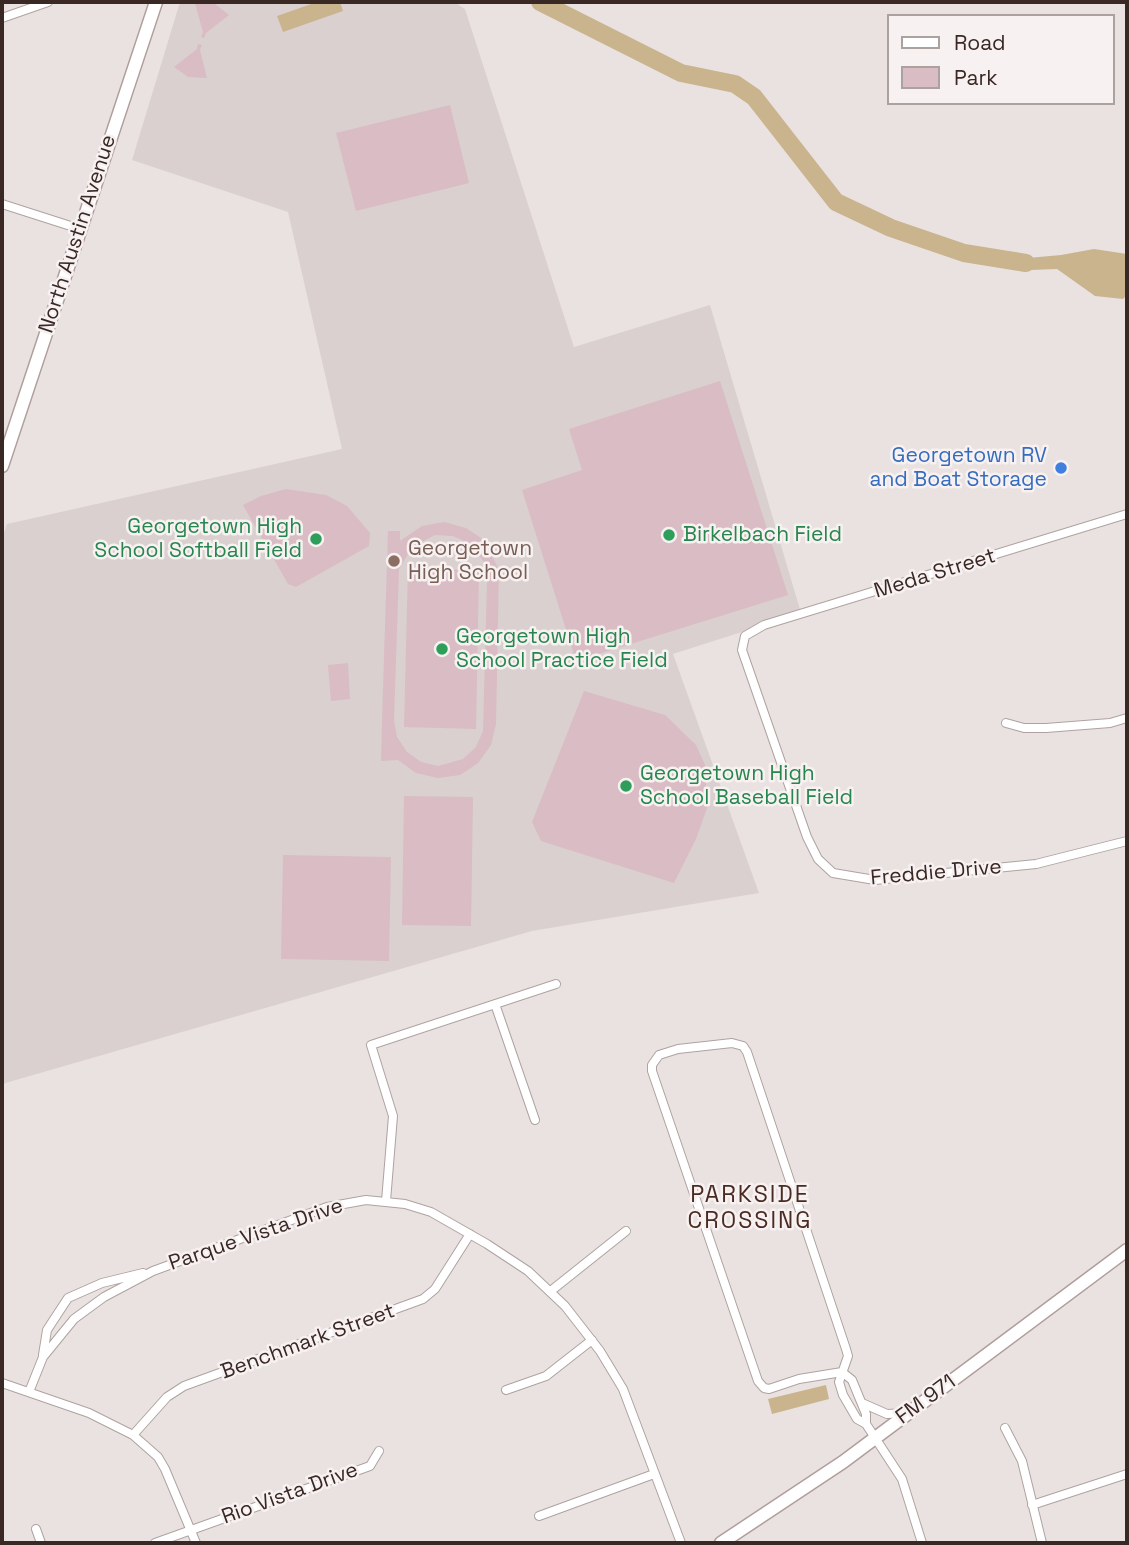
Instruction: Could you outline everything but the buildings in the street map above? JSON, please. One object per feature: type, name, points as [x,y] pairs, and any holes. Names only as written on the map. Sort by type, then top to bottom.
[{"type":"main road","name":"North Austin Avenue","points":[[2,466],[156,2]]},
{"type":"main road","name":"FM 971","points":[[721,1543],[875,1438],[1127,1250]]},
{"type":"street","points":[[2,19],[48,2]]},
{"type":"street","points":[[2,204],[80,229]]},
{"type":"street","name":"Meda Street","points":[[745,636],[764,625],[1127,514]]},
{"type":"street","name":"Freddie Drive","points":[[745,636],[742,650],[807,836],[818,859],[833,873],[875,880],[1036,864],[1127,841]]},
{"type":"street","points":[[1006,723],[1024,728],[1046,728],[1110,723],[1127,718]]},
{"type":"street","points":[[386,1201],[393,1116],[371,1045],[556,984]]},
{"type":"street","points":[[495,1004],[535,1119]]},
{"type":"street","points":[[866,1424],[857,1419],[849,1408],[839,1382],[842,1372],[848,1356],[747,1052],[743,1046],[732,1044],[678,1049],[659,1055],[652,1065],[652,1071],[744,1347],[760,1384],[764,1388],[774,1388],[799,1379],[842,1372],[852,1380],[862,1403],[866,1424],[902,1479],[922,1543]]},
{"type":"street","name":"Parque Vista Drive","points":[[29,1392],[43,1357],[47,1330],[68,1298],[102,1283],[153,1271],[327,1207],[350,1201],[386,1201],[431,1212],[528,1270],[552,1290],[592,1340],[623,1389],[681,1543]]},
{"type":"street","points":[[552,1290],[626,1231]]},
{"type":"street","name":"Benchmark Street","points":[[133,1435],[167,1397],[184,1386],[423,1299],[435,1289],[470,1234]]},
{"type":"street","name":"Parque Vista Drive","points":[[43,1357],[74,1319],[92,1305],[153,1271]]},
{"type":"street","points":[[506,1390],[546,1376],[592,1340]]},
{"type":"street","points":[[2,1383],[89,1413],[133,1435],[158,1457],[196,1543]]},
{"type":"street","points":[[862,1403],[887,1414],[909,1413]]},
{"type":"street","points":[[1005,1428],[1022,1461],[1042,1543]]},
{"type":"street","name":"Rio Vista Drive","points":[[155,1543],[370,1466],[379,1451]]},
{"type":"street","points":[[539,1516],[654,1474]]},
{"type":"street","points":[[1032,1506],[1127,1474]]},
{"type":"street","points":[[36,1529],[41,1543]]},
{"type":"shaded area","name":"Georgetown High School","points":[[180,2],[454,2],[465,9],[574,347],[710,305],[801,613],[673,654],[759,893],[532,931],[2,1084],[2,539],[7,524],[342,449],[288,212],[132,160]]},
{"type":"shaded area","points":[[317,2],[340,2],[343,11],[283,32],[277,16]]},
{"type":"shaded area","points":[[1094,249],[1127,254],[1127,295],[1123,299],[1095,296],[1057,269],[1031,270],[995,261],[1061,255]]},
{"type":"shaded area","points":[[826,1385],[829,1399],[772,1414],[768,1399]]},
{"type":"green space","points":[[195,3],[215,4],[229,15],[206,33],[204,38],[201,37],[203,32]]},
{"type":"green space","points":[[198,44],[202,45],[200,50],[207,78],[188,77],[174,67],[197,49]]},
{"type":"green space","points":[[450,105],[469,183],[356,211],[336,133]]},
{"type":"green space","points":[[720,381],[788,595],[576,661],[522,490],[582,470],[569,429]]},
{"type":"green space","name":"Georgetown High School Softball Field","points":[[286,489],[326,495],[347,506],[370,533],[369,546],[296,587],[288,584],[243,505],[261,496]]},
{"type":"green space","points":[[444,522],[466,528],[484,540],[499,570],[496,724],[491,745],[478,763],[460,775],[438,778],[416,773],[398,760],[381,761],[388,531],[400,531],[400,541],[422,526]],"holes":[[[435,535],[453,536],[469,543],[485,563],[487,581],[483,731],[476,747],[463,759],[438,766],[421,762],[407,752],[397,737],[394,720],[399,569],[412,547]]]},
{"type":"green space","name":"Georgetown High School Practice Field","points":[[408,569],[479,570],[476,729],[404,727]]},
{"type":"green space","points":[[348,663],[350,699],[331,701],[328,665]]},
{"type":"green space","name":"Georgetown High School Baseball Field","points":[[584,691],[665,715],[696,745],[705,765],[707,808],[696,839],[674,883],[541,841],[532,822]]},
{"type":"green space","points":[[404,796],[473,797],[471,926],[402,925]]},
{"type":"green space","points":[[283,855],[391,857],[389,961],[281,959]]},
{"type":"waterway","points":[[540,2],[681,73],[735,84],[754,97],[836,202],[891,228],[964,253],[1026,263]]},
{"type":"place","name":"Georgetown RV and Boat Storage","points":[[1061,468]]},
{"type":"place","name":"Birkelbach Field","points":[[669,535]]},
{"type":"place","name":"Georgetown High School Softball Field","points":[[316,539]]},
{"type":"place","name":"Georgetown High School","points":[[394,561]]},
{"type":"place","name":"Georgetown High School Practice Field","points":[[442,649]]},
{"type":"place","name":"Georgetown High School Baseball Field","points":[[626,786]]},
{"type":"district","name":"PARKSIDE CROSSING","points":[[750,1209]]}]
